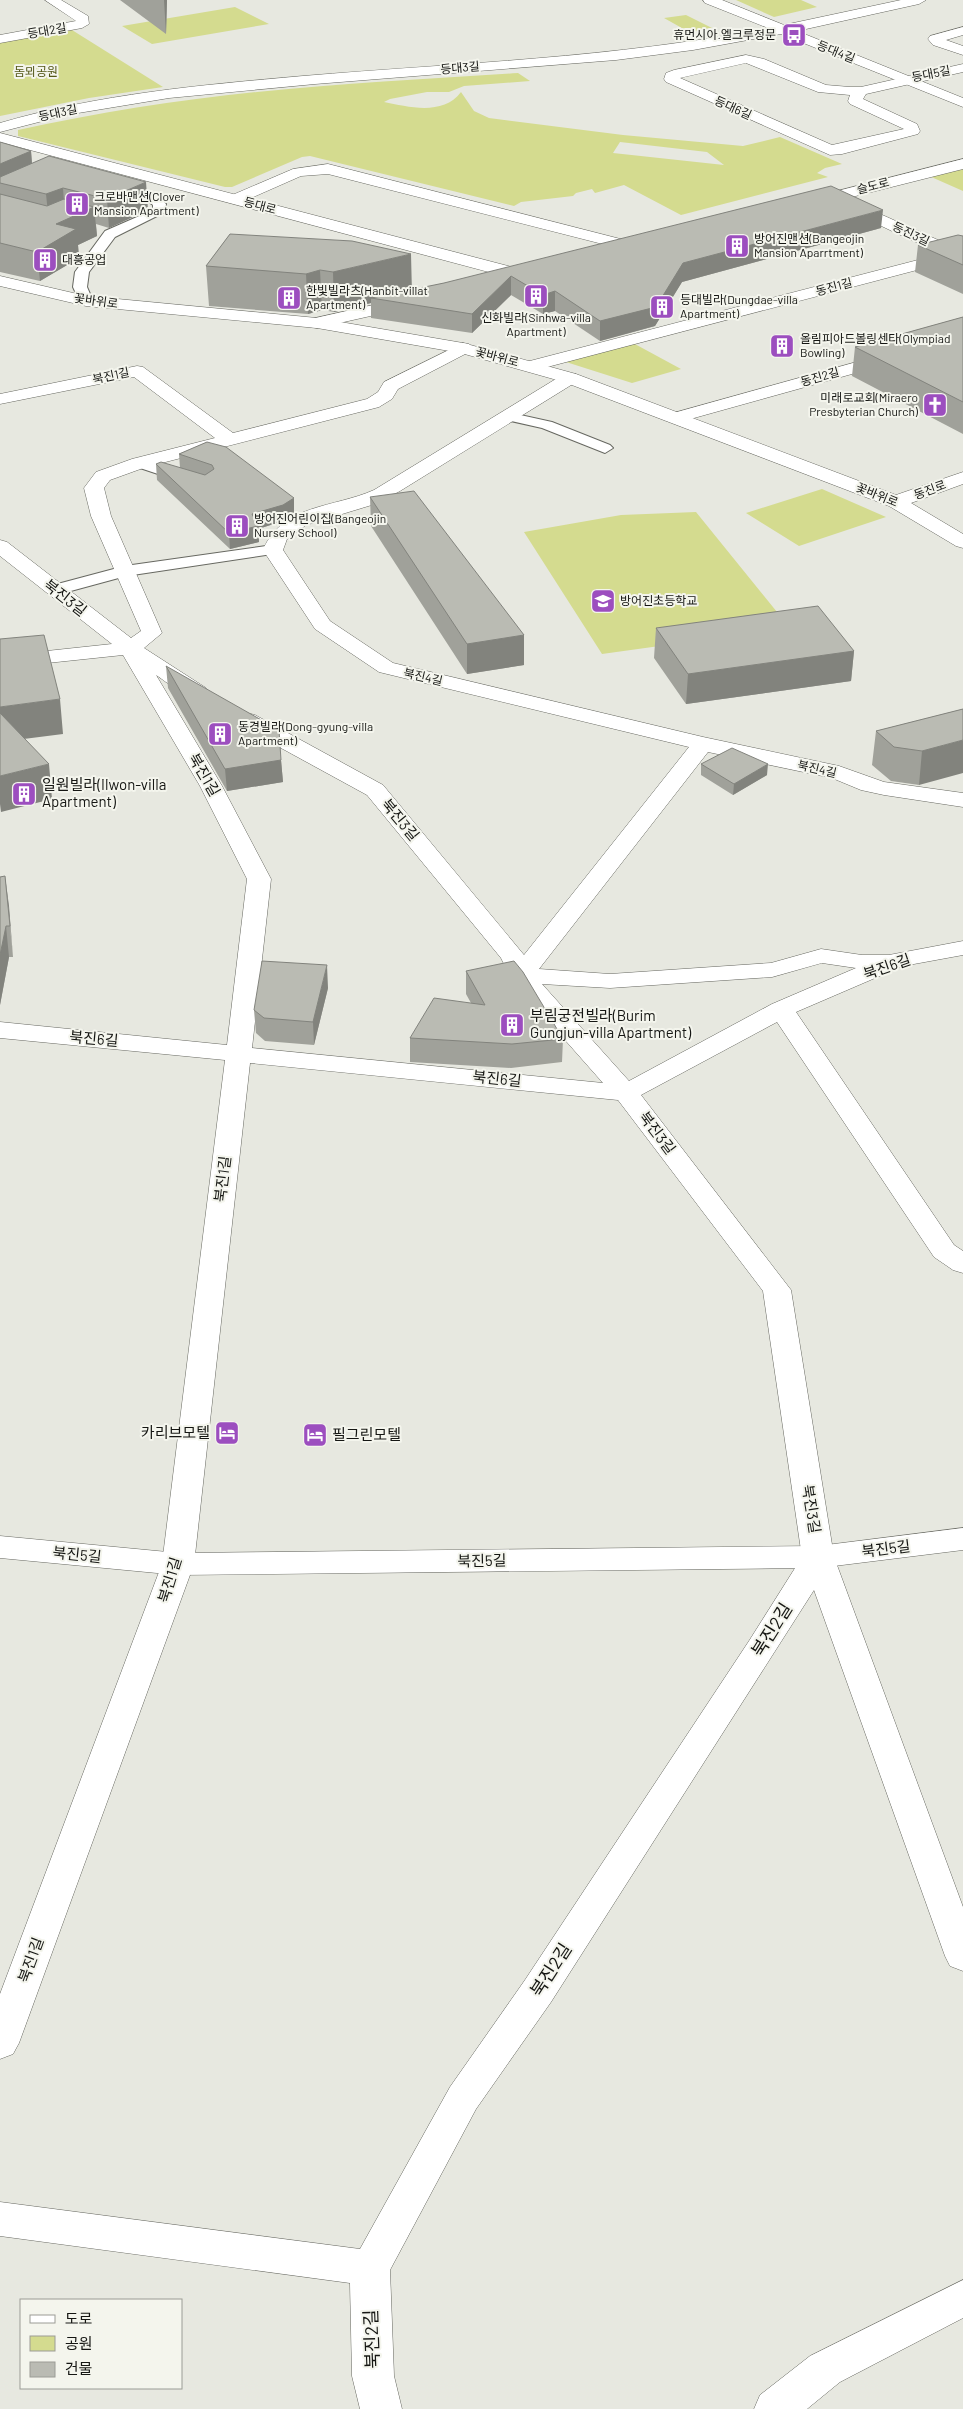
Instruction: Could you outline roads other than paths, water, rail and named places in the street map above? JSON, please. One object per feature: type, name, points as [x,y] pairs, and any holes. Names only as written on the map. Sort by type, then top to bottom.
[{"type":"street","name":"등대2길","points":[[0,39],[82,24],[83,20],[52,0]]},
{"type":"street","name":"등대4길","points":[[710,0],[963,103]]},
{"type":"street","name":"등대3길","points":[[0,128],[95,105],[164,95],[322,79],[618,55],[704,44],[781,30],[919,0]]},
{"type":"street","name":"등대5길","points":[[963,31],[935,39],[938,42],[963,51]]},
{"type":"street","name":"등대6길","points":[[862,91],[857,95],[855,101],[912,127],[913,131],[842,149],[830,150],[670,79],[671,76],[679,73],[746,60],[759,62],[823,88],[838,91],[862,91],[904,80]]},
{"type":"street","name":"등대5길","points":[[904,80],[962,68]]},
{"type":"street","name":"등대로","points":[[0,137],[521,275]]},
{"type":"street","name":"슬도로","points":[[794,206],[963,164]]},
{"type":"street","points":[[236,199],[298,172],[328,169],[634,246]]},
{"type":"street","name":"동진3길","points":[[832,197],[961,256]]},
{"type":"street","points":[[596,256],[653,242]]},
{"type":"street","name":"동진1길","points":[[532,366],[961,256]]},
{"type":"street","points":[[485,284],[540,270]]},
{"type":"street","name":"꽃바위로","points":[[0,281],[86,301],[317,323],[463,348],[532,366],[570,378],[896,502],[963,542]]},
{"type":"street","points":[[317,323],[423,299]]},
{"type":"street","points":[[0,662],[130,648],[152,633],[101,516],[94,488],[103,476],[139,463],[373,403],[386,396],[390,386],[463,348]]},
{"type":"street","name":"동진2길","points":[[676,418],[906,353]]},
{"type":"street","name":"북진1길","points":[[0,399],[137,371],[230,440]]},
{"type":"street","points":[[273,550],[275,541],[290,525],[306,518],[367,500],[400,484],[570,378]]},
{"type":"street","name":"동진로","points":[[896,502],[963,478]]},
{"type":"street","name":"북진3길","points":[[0,546],[130,648],[205,698],[375,790],[512,956],[522,974],[626,1093],[777,1290],[818,1557],[963,1956]]},
{"type":"street","name":"북진4길","points":[[273,550],[288,570],[322,625],[386,668],[703,744],[839,773],[856,782],[905,793],[941,795],[963,800]]},
{"type":"street","name":"북진1길","points":[[0,2043],[178,1564],[259,879],[210,786],[130,648]]},
{"type":"street","points":[[522,974],[703,744]]},
{"type":"street","name":"북진6길","points":[[0,1030],[626,1093],[781,1010],[897,960],[963,948]]},
{"type":"street","points":[[522,974],[610,982],[772,970],[821,956],[862,962],[897,960]]},
{"type":"street","points":[[781,1010],[944,1252],[963,1264]]},
{"type":"street","name":"북진5길","points":[[0,1547],[178,1564],[818,1557],[963,1539]]},
{"type":"street","name":"북진2길","points":[[381,2409],[373,2376],[370,2268],[463,2098],[543,1983],[756,1657],[818,1557]]},
{"type":"street","points":[[0,2219],[370,2268]]},
{"type":"street","points":[[775,2409],[825,2369],[963,2298]]},
{"type":"lane","points":[[86,301],[80,287],[82,272],[110,234],[159,212],[160,204],[152,198],[107,182],[123,169]]},
{"type":"lane","points":[[92,229],[110,234]]},
{"type":"lane","points":[[508,416],[546,425],[605,448]]},
{"type":"lane","points":[[139,463],[197,482]]},
{"type":"lane","points":[[56,590],[125,571],[273,550]]},
{"type":"place","name":"휴먼시아.엘크루정문","points":[[794,35]]},
{"type":"place","name":"크로바맨션(Clover Mansion Apartment)","points":[[77,204]]},
{"type":"place","name":"방어진맨션(Bangeojin Mansion Aparrtment)","points":[[737,246]]},
{"type":"place","name":"대흥공업","points":[[45,260]]},
{"type":"place","name":"신화빌라(Sinhwa-villa Apartment)","points":[[536,296]]},
{"type":"place","name":"한빛빌라츠(Hanbit-villat Apartment)","points":[[289,298]]},
{"type":"place","name":"등대빌라(Dungdae-villa Apartment)","points":[[662,307]]},
{"type":"place","name":"올림피아드볼링센타(Olympiad Bowling)","points":[[782,346]]},
{"type":"place","name":"미래로교회(Miraero Presbyterian Church)","points":[[935,405]]},
{"type":"place","name":"방어진어린이집(Bangeojin Nursery School)","points":[[237,526]]},
{"type":"place","name":"방어진초등학교","points":[[603,601]]},
{"type":"place","name":"동경빌라(Dong-gyung-villa Apartment)","points":[[220,734]]},
{"type":"place","name":"일원빌라(Ilwon-villa Apartment)","points":[[24,794]]},
{"type":"place","name":"부림궁전빌라(Burim Gungjun-villa Apartment)","points":[[512,1025]]},
{"type":"place","name":"카리브모텔","points":[[227,1433]]},
{"type":"place","name":"필그린모텔","points":[[315,1435]]},
{"type":"park label","name":"돔뫼공원","points":[[36,72]]}]
